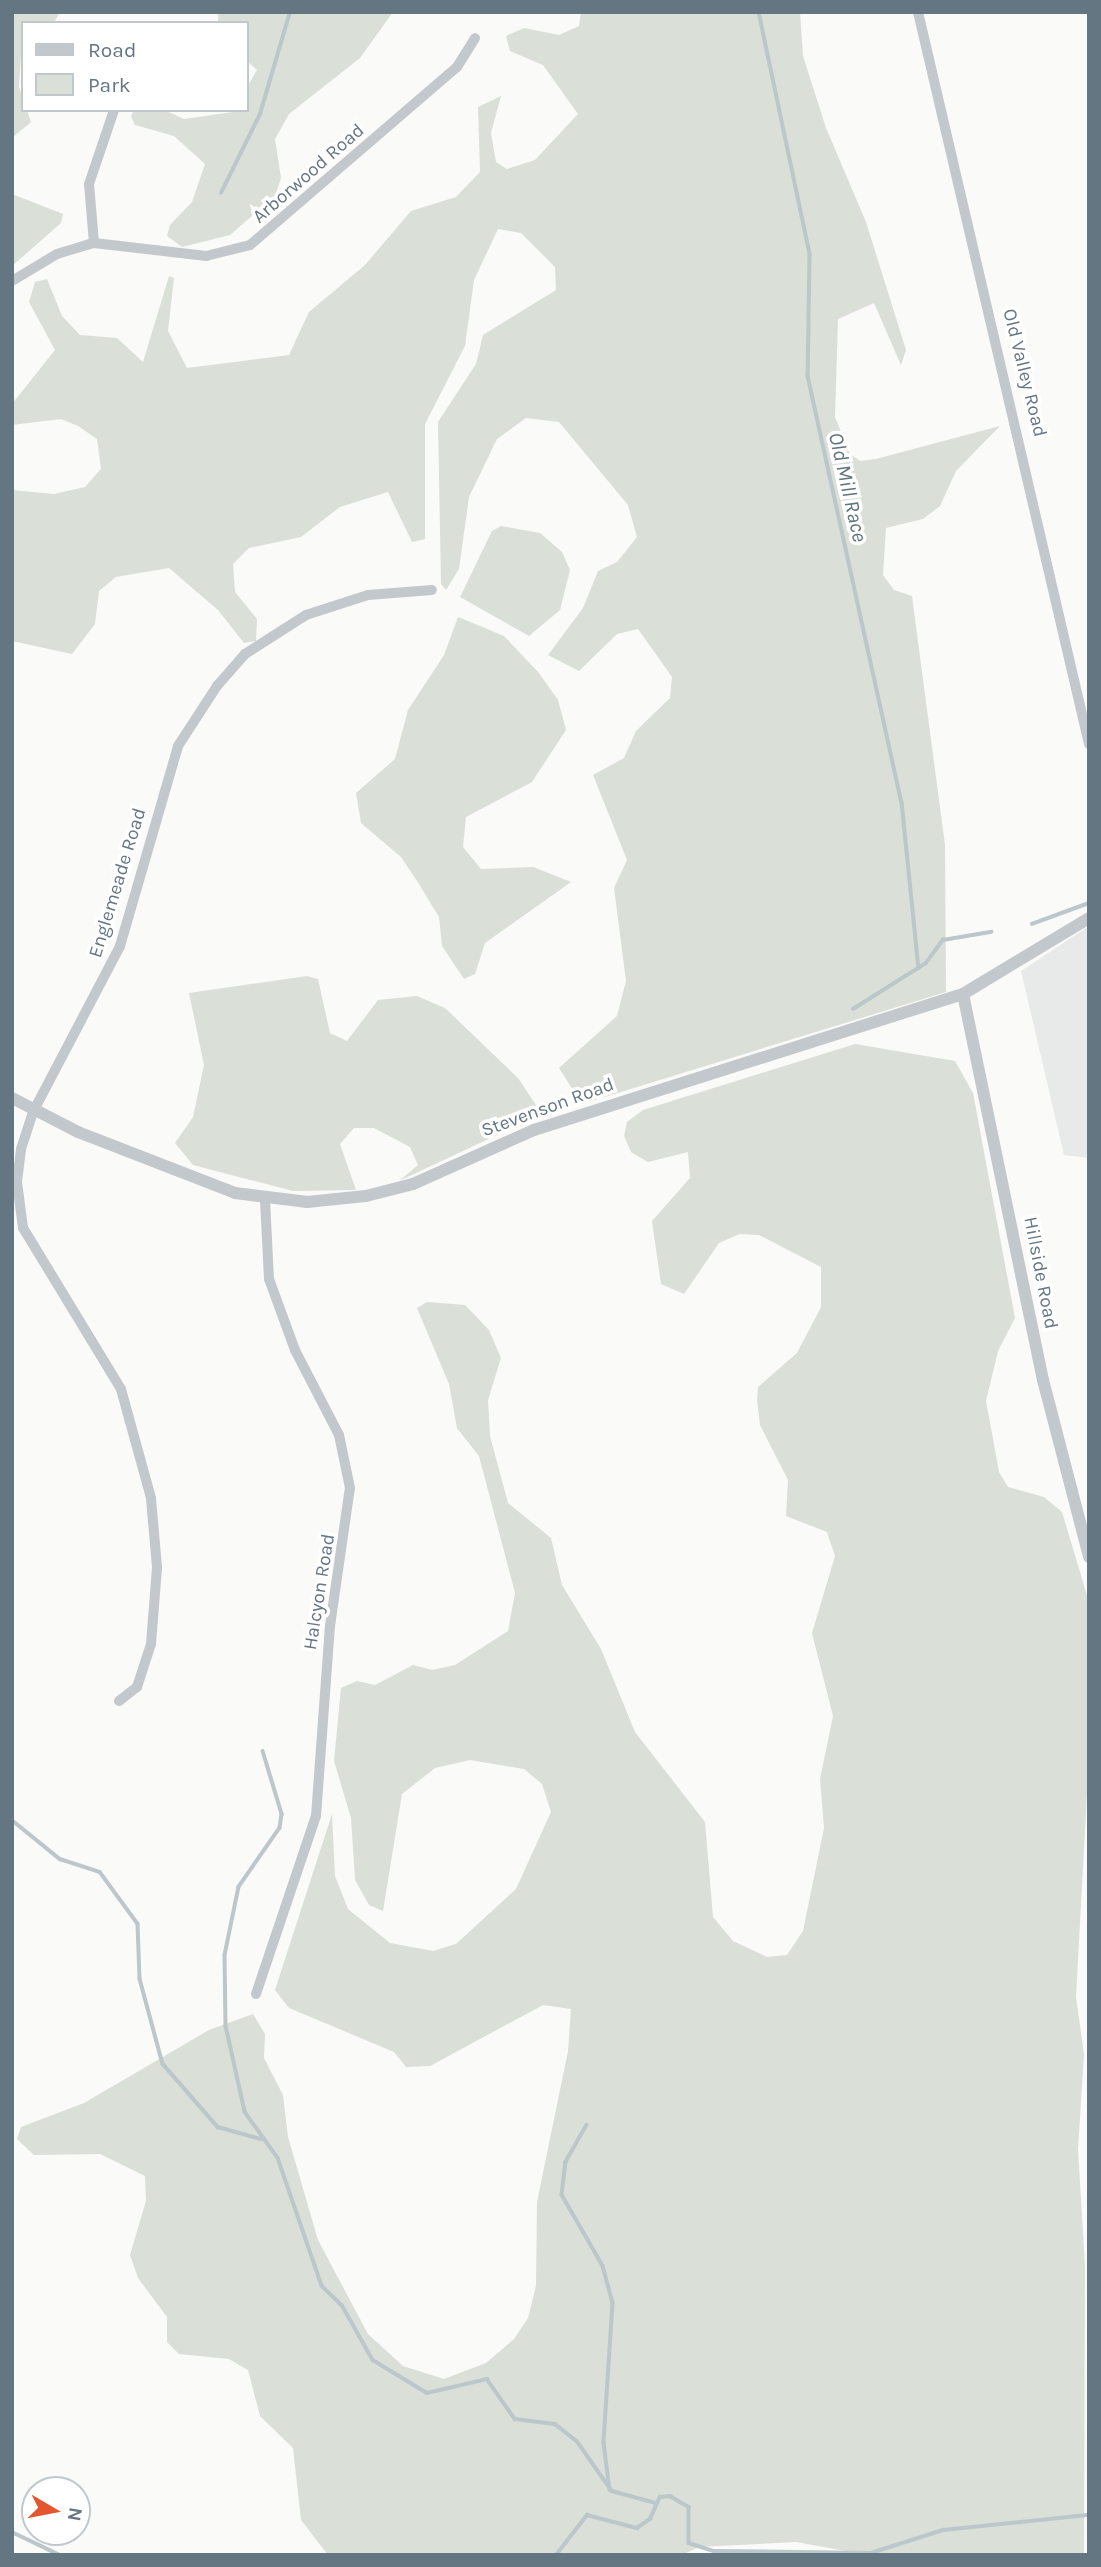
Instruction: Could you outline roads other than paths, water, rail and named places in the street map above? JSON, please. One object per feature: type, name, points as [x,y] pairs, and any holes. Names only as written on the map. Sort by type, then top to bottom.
[{"type":"street","name":"Old Valley Road","points":[[918,12],[1089,744]]},
{"type":"street","name":"Arborwood Road","points":[[12,281],[57,254],[94,243],[206,256],[250,246],[457,67],[475,38]]},
{"type":"street","points":[[94,243],[89,184],[113,112]]},
{"type":"street","name":"Englemeade Road","points":[[119,1701],[137,1687],[151,1644],[157,1567],[151,1498],[121,1389],[23,1228],[17,1182],[33,1112],[109,974],[178,746],[217,686],[246,654],[306,615],[368,595],[432,590]]},
{"type":"street","name":"Stevenson Road","points":[[12,1098],[33,1112],[206,1184],[265,1200],[391,1192],[534,1130],[963,994],[1089,918]]},
{"type":"street","name":"Hillside Road","points":[[963,994],[1043,1380],[1089,1557]]},
{"type":"street","name":"Halcyon Road","points":[[256,1994],[316,1816],[330,1626],[350,1488],[339,1436],[290,1339],[269,1279],[265,1200]]},
{"type":"waterway","points":[[221,193],[260,114],[290,12]]},
{"type":"waterway","name":"Old Mill Race","points":[[759,12],[810,255],[808,376],[902,802],[919,968]]},
{"type":"waterway","points":[[1032,924],[1089,903]]},
{"type":"waterway","name":"Old Mill Race","points":[[853,1009],[926,963],[943,940],[991,932]]},
{"type":"waterway","points":[[263,1751],[282,1814],[280,1828],[239,1887],[225,1955],[226,2026],[245,2112],[278,2158],[322,2286],[342,2305],[373,2360],[427,2393],[487,2379],[515,2419],[555,2424],[577,2441],[612,2491],[656,2503]]},
{"type":"waterway","points":[[12,1820],[60,1859],[100,1872],[138,1924],[140,1979],[163,2064],[218,2127],[261,2139]]},
{"type":"waterway","points":[[587,2125],[566,2162],[562,2195],[603,2266],[613,2303],[604,2443],[610,2490]]},
{"type":"waterway","points":[[556,2555],[587,2515],[637,2528],[650,2519],[660,2497],[670,2496],[689,2507],[689,2543],[714,2551],[871,2553],[943,2530],[1089,2515]]},
{"type":"waterway","points":[[12,2532],[60,2555]]}]
